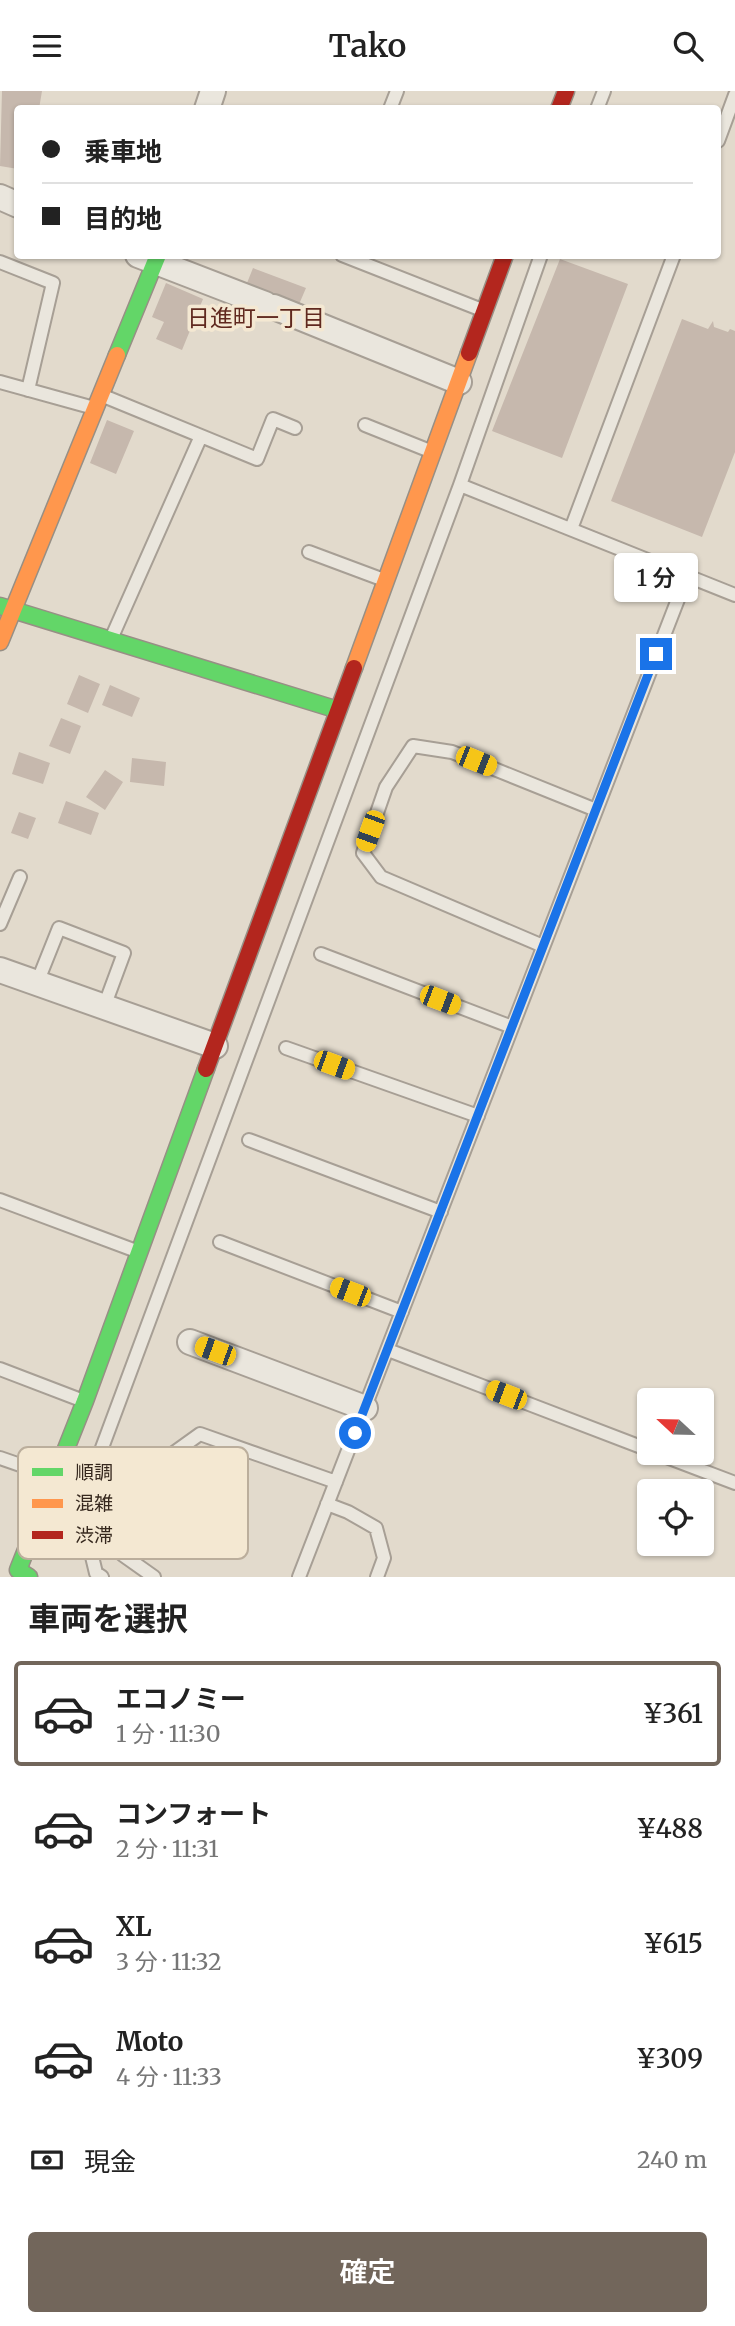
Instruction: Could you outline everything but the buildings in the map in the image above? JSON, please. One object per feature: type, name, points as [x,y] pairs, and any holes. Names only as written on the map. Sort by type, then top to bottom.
[{"type":"street","points":[[0,642],[7,608],[98,401],[150,259]]},
{"type":"street","points":[[152,259],[459,381]]},
{"type":"street","points":[[67,1447],[504,259]]},
{"type":"street","points":[[7,608],[338,710]]},
{"type":"street","points":[[0,970],[215,1046]]},
{"type":"street","points":[[190,1342],[365,1408]]},
{"type":"lane","points":[[721,133],[735,95]]},
{"type":"lane","points":[[352,259],[485,311]]},
{"type":"lane","points":[[102,1447],[460,485],[512,329],[539,259]]},
{"type":"lane","points":[[571,529],[672,259]]},
{"type":"lane","points":[[0,261],[53,283],[28,390]]},
{"type":"lane","points":[[0,382],[28,390],[98,401],[201,436],[257,459],[273,419],[295,428]]},
{"type":"lane","points":[[365,425],[433,452]]},
{"type":"lane","points":[[111,639],[201,436]]},
{"type":"lane","points":[[460,485],[735,595]]},
{"type":"lane","points":[[309,552],[386,580]]},
{"type":"lane","points":[[299,1577],[687,576]]},
{"type":"lane","points":[[544,946],[381,877],[363,853],[386,787],[413,746],[452,752],[596,810]]},
{"type":"lane","points":[[0,924],[20,877]]},
{"type":"lane","points":[[37,983],[59,928],[124,953],[104,1007]]},
{"type":"lane","points":[[321,954],[512,1027]]},
{"type":"lane","points":[[286,1048],[478,1116]]},
{"type":"lane","points":[[249,1140],[441,1212]]},
{"type":"lane","points":[[0,1200],[139,1252]]},
{"type":"lane","points":[[220,1243],[402,1312]]},
{"type":"lane","points":[[388,1350],[637,1445]]},
{"type":"lane","points":[[0,1369],[85,1401]]},
{"type":"lane","points":[[182,1447],[200,1434],[237,1447]]},
{"type":"lane","points":[[248,1451],[336,1482]]},
{"type":"lane","points":[[0,1458],[18,1464]]},
{"type":"lane","points":[[688,1465],[735,1483]]},
{"type":"lane","points":[[327,1504],[376,1528],[384,1558],[377,1577]]},
{"type":"lane","points":[[93,1559],[96,1573],[102,1577]]},
{"type":"lane","points":[[128,1559],[154,1577]]},
{"type":"traffic: fast","points":[[117,355],[156,259]]},
{"type":"traffic: fast","points":[[0,606],[338,710]]},
{"type":"traffic: fast","points":[[67,1447],[206,1069]]},
{"type":"traffic: fast","points":[[22,1559],[18,1570],[29,1577]]},
{"type":"traffic: slow","points":[[354,668],[469,353]]},
{"type":"traffic: slow","points":[[0,642],[117,355]]},
{"type":"traffic: jam","points":[[561,105],[566,91]]},
{"type":"traffic: jam","points":[[469,353],[504,259]]},
{"type":"traffic: jam","points":[[206,1069],[354,668]]},
{"type":"district","name":"日進町一丁目","points":[[256,317]]},
{"type":"route","points":[[355,1433],[656,654]]}]
